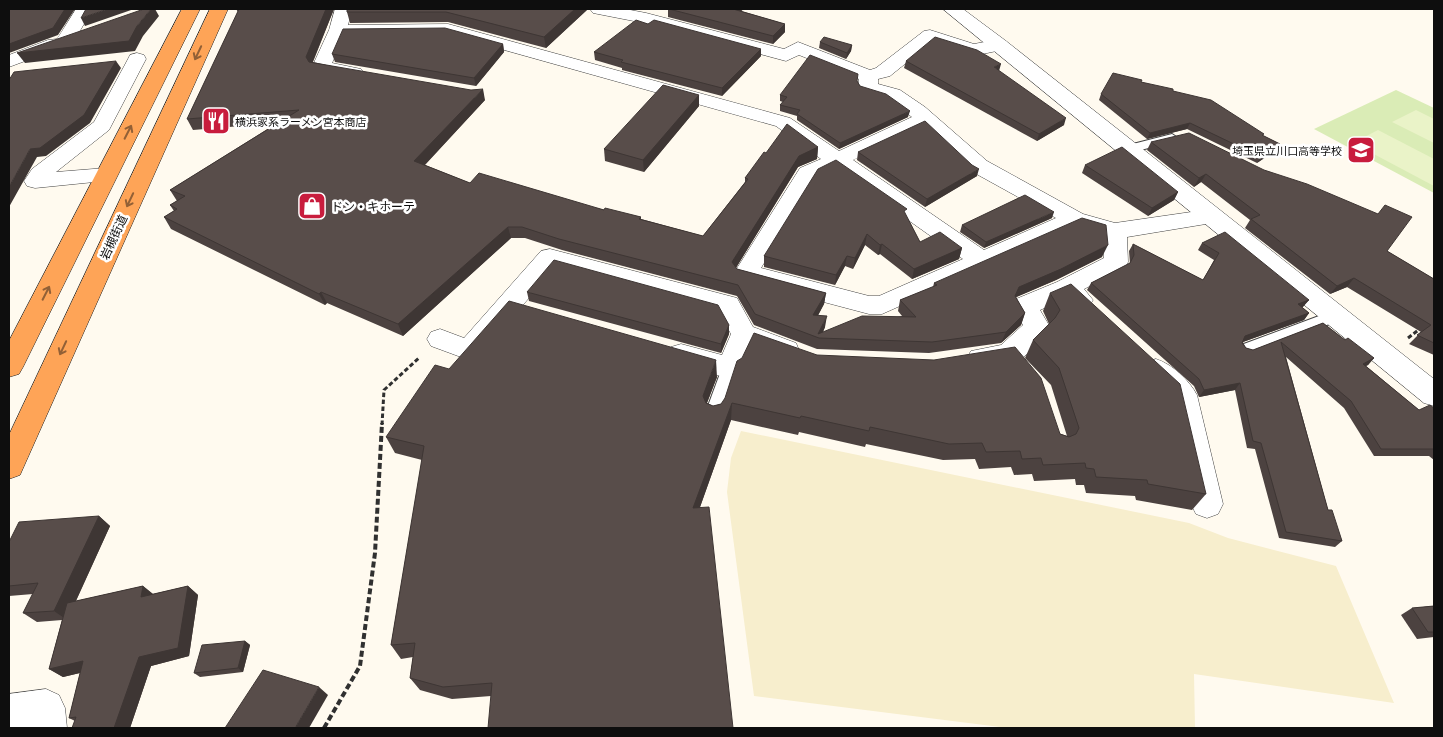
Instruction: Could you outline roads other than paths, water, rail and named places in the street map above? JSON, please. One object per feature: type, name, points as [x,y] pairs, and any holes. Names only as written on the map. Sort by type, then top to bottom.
[{"type":"highway","points":[[9,368],[191,9]]},
{"type":"highway","name":"岩槻街道","points":[[9,466],[219,9]]},
{"type":"street","points":[[66,40],[84,9]]},
{"type":"street","points":[[344,9],[338,30],[321,67],[369,76]]},
{"type":"street","points":[[600,9],[646,18],[786,55],[798,48],[869,76],[882,72],[930,36],[973,50],[1000,45]]},
{"type":"street","points":[[952,9],[1000,45],[1434,395]]},
{"type":"street","points":[[338,30],[448,29],[783,122],[839,159],[982,260]]},
{"type":"street","points":[[9,61],[92,31]]},
{"type":"street","points":[[106,175],[35,181],[40,174],[102,126],[137,59],[118,61]]},
{"type":"street","points":[[9,73],[34,70]]},
{"type":"street","points":[[869,76],[868,87],[894,94],[926,118],[979,166],[1075,219],[1115,231],[1212,216]]},
{"type":"street","points":[[926,118],[808,173],[746,273],[869,305],[882,305],[1075,219]]},
{"type":"street","points":[[959,361],[1014,360],[1037,327],[1025,306],[1066,288],[1116,262],[1115,231]]},
{"type":"street","points":[[440,339],[470,350],[550,257],[728,305],[744,334],[806,358]]},
{"type":"street","points":[[1066,288],[1096,314]]},
{"type":"street","points":[[507,306],[535,314]]},
{"type":"street","points":[[656,348],[730,368],[744,334]]},
{"type":"street","points":[[1139,354],[1183,395],[1207,504]]},
{"type":"street","points":[[9,713],[46,708],[48,728]]},
{"type":"lane","points":[[1129,149],[1186,134]]},
{"type":"lane","points":[[1247,349],[1335,316]]},
{"type":"lane","points":[[714,414],[730,368]]},
{"type":"place","name":"横浜家系ラーメン宮本商店","points":[[216,121]]},
{"type":"place","name":"埼玉県立川口高等学校","points":[[1361,150]]},
{"type":"place","name":"ドン・キホーテ","points":[[312,206]]}]
